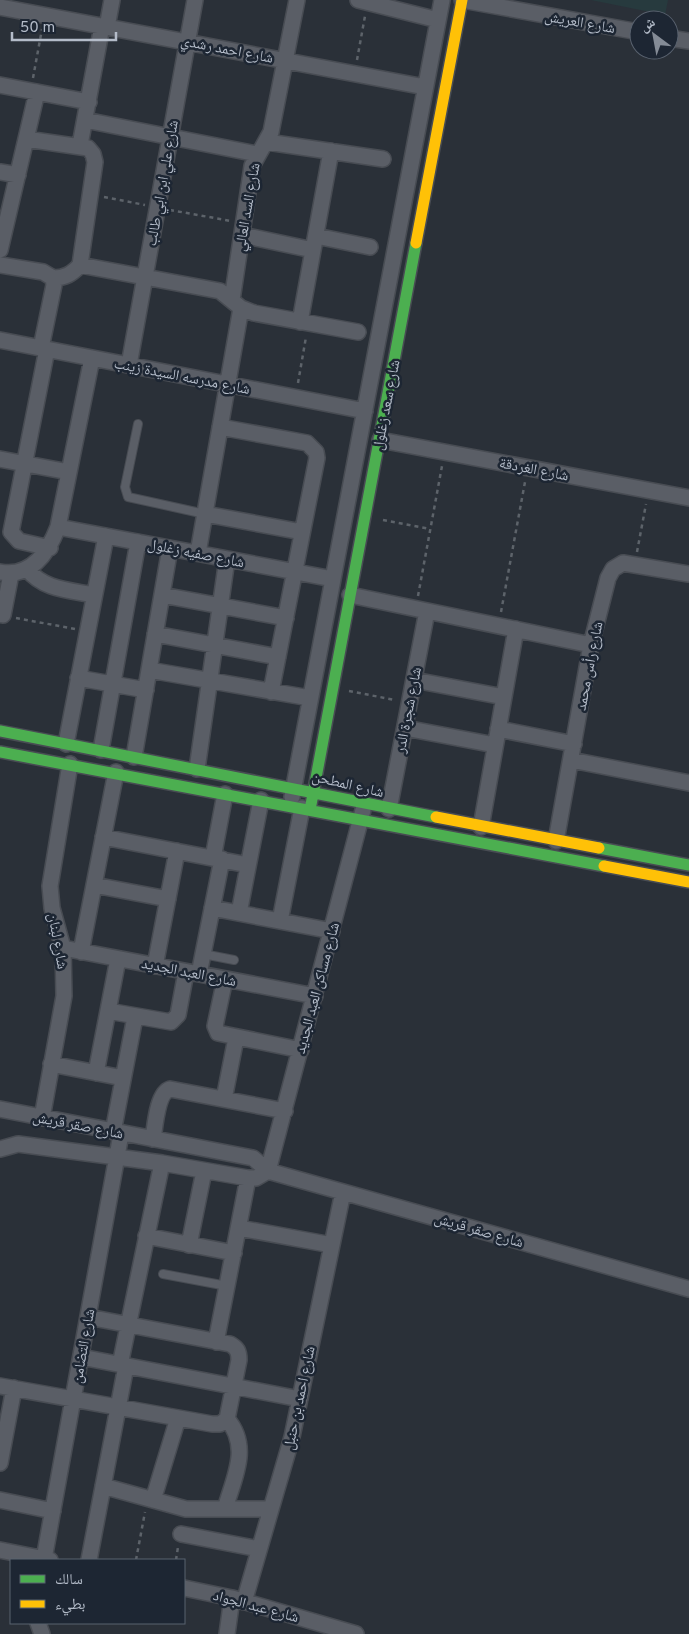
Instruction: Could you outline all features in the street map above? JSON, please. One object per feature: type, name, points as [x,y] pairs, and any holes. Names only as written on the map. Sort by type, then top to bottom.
[{"type":"street","points":[[80,145],[112,0]]},
{"type":"street","name":"شارع علي ابن ابي طالب","points":[[129,365],[195,0]]},
{"type":"street","name":"شارع السد العالي","points":[[198,553],[228,384],[242,236],[252,166],[257,154],[267,142],[272,132],[297,0]]},
{"type":"street","name":"شارع سعد زغلول","points":[[301,808],[294,788],[442,0]]},
{"type":"street","name":"شارع سعد زغلول","points":[[301,808],[314,791],[462,0]]},
{"type":"street","name":"شارع العريش","points":[[462,0],[629,30]]},
{"type":"street","points":[[362,1],[438,20]]},
{"type":"street","name":"شارع احمد رشدي","points":[[0,7],[425,87]]},
{"type":"street","points":[[0,86],[89,102]]},
{"type":"street","points":[[0,250],[26,139],[34,92]]},
{"type":"street","points":[[85,120],[257,154]]},
{"type":"street","points":[[0,265],[43,272],[53,278],[68,276],[80,265],[95,162],[93,154],[88,148],[80,145],[26,139]]},
{"type":"street","points":[[267,142],[383,159]]},
{"type":"street","points":[[304,322],[314,243],[331,152]]},
{"type":"street","points":[[0,172],[18,175]]},
{"type":"street","points":[[242,236],[370,247]]},
{"type":"street","points":[[80,265],[220,291],[236,304],[254,314],[358,332]]},
{"type":"street","points":[[50,548],[19,541],[11,532],[44,349],[54,285],[53,278]]},
{"type":"street","name":"شارع مدرسه السيدة زينب","points":[[0,340],[364,411]]},
{"type":"street","points":[[3,616],[6,573],[27,569],[40,560],[50,548],[58,527],[92,358]]},
{"type":"street","points":[[220,427],[307,444],[312,447],[316,458],[271,692]]},
{"type":"street","name":"شارع الغردقة","points":[[380,440],[689,498]]},
{"type":"street","points":[[0,459],[69,472]]},
{"type":"street","points":[[205,514],[302,532]]},
{"type":"street","name":"شارع صفيه زغلول","points":[[58,527],[333,579]]},
{"type":"street","points":[[66,744],[106,536]]},
{"type":"street","points":[[101,750],[138,542]]},
{"type":"street","points":[[134,757],[170,548]]},
{"type":"street","points":[[197,769],[227,559]]},
{"type":"street","name":"شارع رأس محمد","points":[[556,841],[591,645],[608,578],[614,569],[623,563],[689,574]]},
{"type":"street","points":[[27,569],[33,577],[50,587],[94,595]]},
{"type":"street","points":[[162,595],[286,618]]},
{"type":"street","points":[[350,595],[591,645]]},
{"type":"street","name":"شارع شجرة الدر","points":[[389,809],[414,680],[422,610]]},
{"type":"street","points":[[481,827],[516,629]]},
{"type":"street","points":[[155,634],[278,657]]},
{"type":"street","points":[[149,670],[310,698]]},
{"type":"street","points":[[78,678],[146,690]]},
{"type":"street","points":[[414,680],[504,697]]},
{"type":"street","points":[[405,728],[495,745]]},
{"type":"street","points":[[498,729],[574,744]]},
{"type":"street","name":"شارع المطحن","points":[[0,731],[314,791],[365,804],[481,827],[689,865]]},
{"type":"street","points":[[0,752],[116,772],[689,882]]},
{"type":"street","points":[[571,760],[689,783]]},
{"type":"street","name":"شارع لبنان","points":[[42,1118],[64,996],[63,948],[52,908],[50,886],[70,764]]},
{"type":"street","points":[[80,952],[116,772]]},
{"type":"street","points":[[108,1012],[166,1023],[175,1019],[193,973],[203,954],[212,908],[225,794]]},
{"type":"street","points":[[239,913],[261,800]]},
{"type":"street","name":"شارع مساكن العبد الجديد","points":[[268,1172],[365,804]]},
{"type":"street","points":[[280,921],[301,808]]},
{"type":"street","points":[[103,837],[248,865]]},
{"type":"street","points":[[155,966],[177,851]]},
{"type":"street","points":[[94,885],[168,899]]},
{"type":"street","points":[[212,908],[332,931]]},
{"type":"street","name":"شارع العبد الجديد","points":[[63,948],[315,996]]},
{"type":"street","points":[[96,1072],[118,959]]},
{"type":"street","points":[[225,979],[216,1030],[221,1036],[300,1050]]},
{"type":"street","name":"شارع التضامن","points":[[47,1559],[53,1511],[117,1157],[117,1133],[123,1078],[135,1017]]},
{"type":"street","points":[[224,1099],[236,1038]]},
{"type":"street","points":[[51,1064],[123,1078]]},
{"type":"street","points":[[153,1139],[161,1096],[166,1090],[285,1111]]},
{"type":"street","name":"شارع صقر قريش","points":[[0,1109],[253,1158],[268,1172],[689,1288]]},
{"type":"street","name":"شارع صقر قريش","points":[[0,1149],[18,1144],[162,1163],[248,1178],[256,1178],[268,1172]]},
{"type":"street","points":[[89,1559],[118,1406],[128,1325],[162,1163]]},
{"type":"street","points":[[189,1244],[204,1171]]},
{"type":"street","points":[[216,1342],[248,1178]]},
{"type":"street","name":"شارع احمد بن حنبل","points":[[227,1634],[238,1600],[259,1549],[292,1437],[343,1192]]},
{"type":"street","points":[[239,1228],[332,1245]]},
{"type":"street","points":[[146,1236],[234,1253]]},
{"type":"street","points":[[0,1463],[7,1387],[212,1424],[220,1424],[226,1419],[239,1353],[230,1344],[88,1317]]},
{"type":"street","points":[[81,1357],[300,1399]]},
{"type":"street","points":[[150,1499],[178,1418]]},
{"type":"street","points":[[225,1509],[240,1452],[235,1428],[226,1419]]},
{"type":"street","points":[[103,1486],[186,1509],[271,1509]]},
{"type":"street","points":[[0,1500],[53,1511]]},
{"type":"street","points":[[181,1534],[259,1549]]},
{"type":"street","points":[[0,1550],[17,1557],[37,1559]]},
{"type":"street","name":"شارع عبد الجواد","points":[[185,1588],[238,1600],[313,1628],[356,1634]]},
{"type":"lane","points":[[138,424],[125,487],[128,497],[205,514]]},
{"type":"lane","points":[[203,954],[234,960]]},
{"type":"lane","points":[[163,1274],[227,1286]]},
{"type":"path","points":[[354,73],[362,1]]},
{"type":"path","points":[[34,92],[45,15]]},
{"type":"path","points":[[295,398],[304,322]]},
{"type":"path","points":[[422,610],[430,529],[444,452]]},
{"type":"path","points":[[499,626],[527,467]]},
{"type":"path","points":[[634,564],[649,490]]},
{"type":"path","points":[[365,517],[430,529]]},
{"type":"path","points":[[3,616],[87,631]]},
{"type":"path","points":[[333,688],[410,703]]},
{"type":"path","points":[[136,1559],[150,1499]]},
{"type":"green space","points":[[591,0],[668,0],[666,10],[640,10]]},
{"type":"traffic: fast","points":[[310,810],[416,243]]},
{"type":"traffic: fast","points":[[0,731],[436,817]]},
{"type":"traffic: fast","points":[[0,752],[604,866]]},
{"type":"traffic: fast","points":[[599,848],[689,865]]},
{"type":"traffic: slow","points":[[416,243],[462,0]]},
{"type":"traffic: slow","points":[[436,817],[599,848]]},
{"type":"traffic: slow","points":[[604,866],[689,882]]}]
